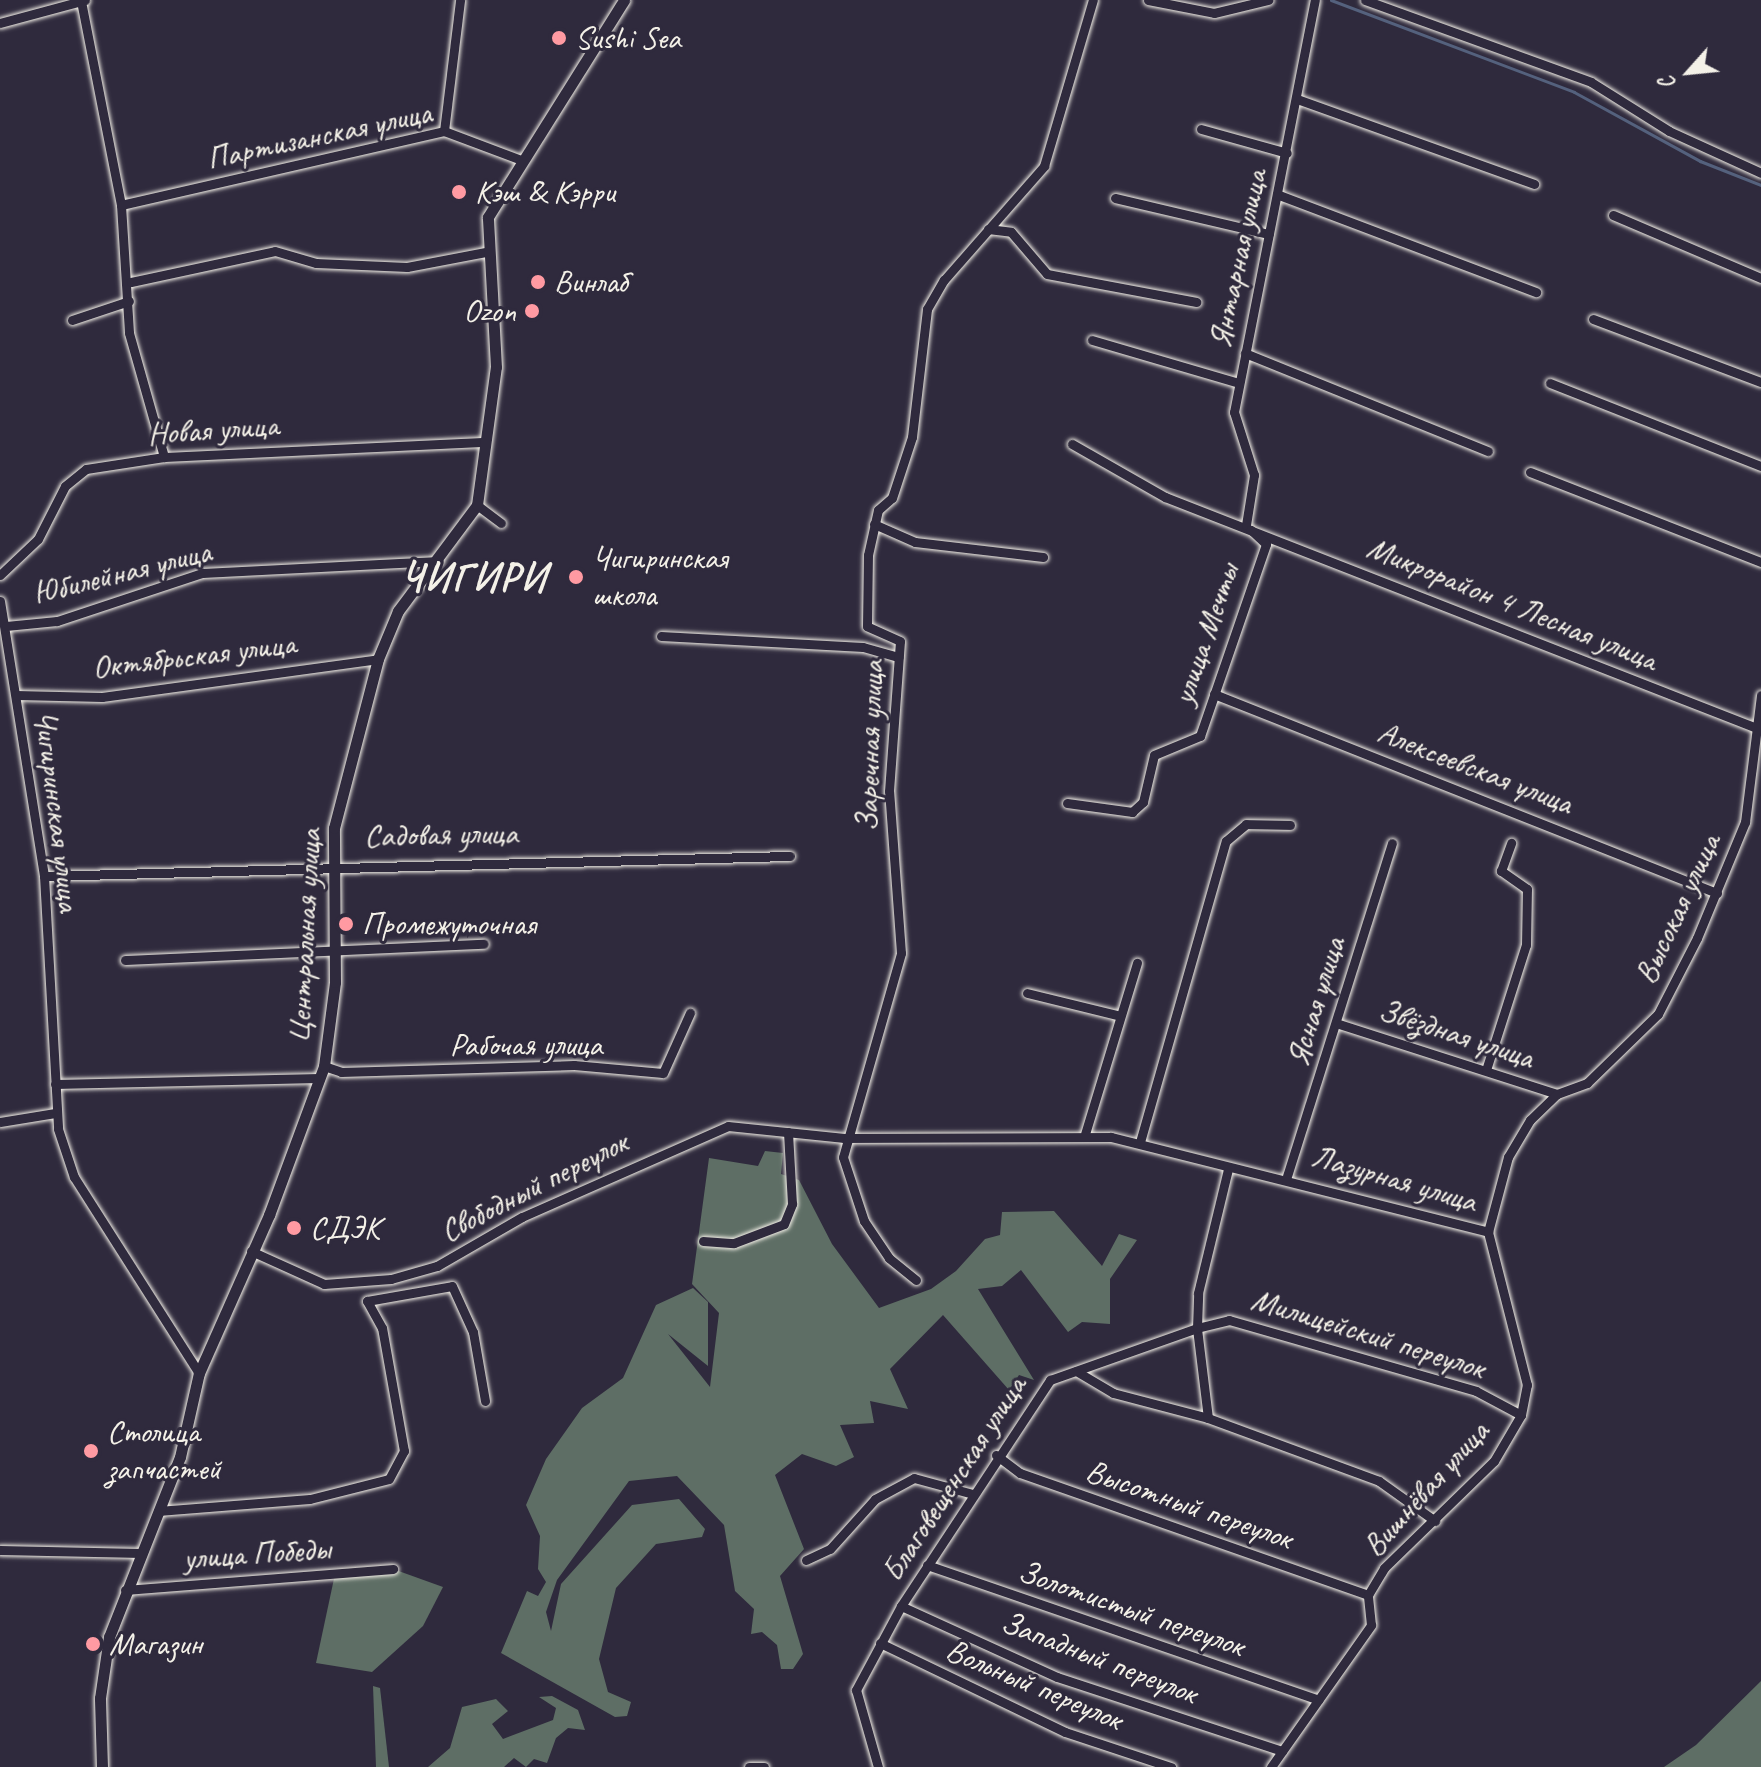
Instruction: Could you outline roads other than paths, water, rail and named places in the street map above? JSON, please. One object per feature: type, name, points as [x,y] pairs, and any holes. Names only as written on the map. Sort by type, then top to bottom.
[{"type":"street","points":[[0,23],[83,0],[121,205],[131,282],[129,333],[164,457]]},
{"type":"street","points":[[444,131],[460,0]]},
{"type":"street","name":"Центральная улица","points":[[102,1767],[100,1698],[125,1590],[158,1511],[199,1373],[324,1066],[334,948],[331,863],[378,659],[398,611],[442,561],[477,505],[483,442],[496,367],[486,252],[488,217],[624,0]]},
{"type":"street","name":"Заречная улица","points":[[916,1280],[889,1258],[864,1221],[850,1188],[844,1138],[901,953],[889,791],[899,657],[896,635],[872,629],[863,617],[874,524],[892,498],[912,437],[927,309],[988,229],[1044,166],[1093,0]]},
{"type":"street","points":[[1148,0],[1214,13],[1268,0]]},
{"type":"street","name":"Янтарная улица","points":[[1246,525],[1254,475],[1234,428],[1239,383],[1279,195],[1315,0]]},
{"type":"street","points":[[1365,0],[1591,82],[1669,131],[1761,173]]},
{"type":"street","points":[[1297,99],[1534,184]]},
{"type":"street","points":[[1201,129],[1287,153]]},
{"type":"street","name":"Партизанская улица","points":[[121,205],[444,131],[524,161]]},
{"type":"street","points":[[1279,195],[1536,292]]},
{"type":"street","points":[[1115,198],[1269,234]]},
{"type":"street","points":[[1613,215],[1761,278]]},
{"type":"street","points":[[988,229],[1011,232],[1047,274],[1196,302]]},
{"type":"street","points":[[131,282],[275,251],[316,263],[407,267],[486,252]]},
{"type":"street","points":[[72,320],[129,301]]},
{"type":"street","points":[[1593,319],[1761,382]]},
{"type":"street","points":[[1092,340],[1239,383]]},
{"type":"street","points":[[1245,353],[1488,451]]},
{"type":"street","points":[[1550,383],[1761,466]]},
{"type":"street","name":"Новая улица","points":[[0,575],[38,539],[60,494],[82,470],[164,457],[483,442]]},
{"type":"street","name":"Микрорайон 4 Лесная улица","points":[[1072,444],[1165,497],[1246,525],[1759,729]]},
{"type":"street","points":[[1530,472],[1761,562]]},
{"type":"street","points":[[477,505],[501,523]]},
{"type":"street","points":[[874,524],[915,542],[1043,557]]},
{"type":"street","name":"улица Мечты","points":[[1067,803],[1132,812],[1143,802],[1154,755],[1200,736],[1266,544],[1246,525]]},
{"type":"street","name":"Юбилейная улица","points":[[6,626],[57,621],[202,573],[442,561]]},
{"type":"street","name":"Чигиринская улица","points":[[0,601],[44,876],[55,1113],[74,1177],[199,1373]]},
{"type":"street","points":[[661,636],[863,647],[899,657]]},
{"type":"street","name":"Октябрьская улица","points":[[16,695],[102,697],[378,659]]},
{"type":"street","name":"Алексеевская улица","points":[[1214,694],[1717,893]]},
{"type":"street","name":"Высокая улица","points":[[1557,1094],[1587,1083],[1658,1014],[1717,893],[1745,822],[1761,695]]},
{"type":"street","points":[[1140,1142],[1226,841],[1246,824],[1290,825]]},
{"type":"street","name":"Ясная улица","points":[[1287,1176],[1339,1024],[1392,843]]},
{"type":"street","points":[[1486,1070],[1526,945],[1527,889],[1501,871],[1511,843]]},
{"type":"street","name":"Садовая улица","points":[[44,876],[331,863],[790,856]]},
{"type":"street","points":[[125,960],[334,948],[484,944]]},
{"type":"street","points":[[1085,1134],[1117,1015],[1137,963]]},
{"type":"street","points":[[1027,993],[1117,1015]]},
{"type":"street","name":"Рабочая улица","points":[[324,1066],[341,1072],[574,1065],[663,1073],[690,1013]]},
{"type":"street","name":"Звёздная улица","points":[[1339,1024],[1557,1094]]},
{"type":"street","points":[[55,1084],[319,1078]]},
{"type":"street","name":"Вишнёвая улица","points":[[1271,1767],[1371,1625],[1368,1595],[1384,1568],[1494,1461],[1521,1415],[1527,1385],[1488,1232],[1508,1157],[1530,1120],[1557,1094]]},
{"type":"street","points":[[0,1122],[55,1113]]},
{"type":"street","name":"Свободный переулок","points":[[251,1251],[324,1284],[391,1279],[437,1266],[522,1217],[713,1129],[844,1138]]},
{"type":"street","points":[[703,1241],[734,1243],[784,1224],[792,1204],[788,1132]]},
{"type":"street","points":[[844,1138],[1085,1134],[1140,1142],[1228,1169],[1287,1176]]},
{"type":"street","points":[[1208,1418],[1197,1328],[1198,1293],[1228,1169]]},
{"type":"street","name":"Лазурная улица","points":[[1287,1176],[1488,1232]]},
{"type":"street","points":[[158,1511],[310,1499],[389,1479],[404,1451],[382,1328],[367,1301],[452,1286],[473,1332],[485,1401]]},
{"type":"street","name":"Милицейский переулок","points":[[1197,1328],[1229,1320],[1274,1327],[1356,1359],[1476,1391],[1521,1415]]},
{"type":"street","name":"Благовещенская улица","points":[[878,1767],[856,1690],[901,1606],[996,1455],[1050,1380],[1197,1328]]},
{"type":"street","points":[[1076,1371],[1113,1393],[1208,1418],[1379,1481],[1435,1521]]},
{"type":"street","name":"Высотный переулок","points":[[996,1455],[1020,1473],[1368,1595]]},
{"type":"street","points":[[806,1560],[830,1549],[875,1499],[914,1478],[973,1494]]},
{"type":"street","points":[[0,1550],[141,1553]]},
{"type":"street","name":"Золотистый переулок","points":[[927,1565],[1318,1700]]},
{"type":"street","name":"улица Победы","points":[[125,1590],[393,1569]]},
{"type":"street","name":"Западный переулок","points":[[901,1606],[1057,1677],[1282,1751]]},
{"type":"street","name":"Вольный переулок","points":[[880,1643],[1052,1727],[1171,1767]]},
{"type":"street","points":[[749,1767],[764,1767]]},
{"type":"waterway","points":[[1331,0],[1574,92],[1700,161],[1761,185]]},
{"type":"place","name":"Sushi Sea","points":[[559,38]]},
{"type":"place","name":"Кэш & Кэрри","points":[[459,192]]},
{"type":"place","name":"Винлаб","points":[[538,282]]},
{"type":"place","name":"Ozon","points":[[532,311]]},
{"type":"place","name":"Чигиринская школа","points":[[576,577]]},
{"type":"place","name":"Промежуточная","points":[[346,924]]},
{"type":"place","name":"СДЭК","points":[[294,1228]]},
{"type":"place","name":"Столица запчастей","points":[[91,1451]]},
{"type":"place","name":"Магазин","points":[[93,1644]]},
{"type":"district","name":"ЧИГИРИ","points":[[474,577]]}]
